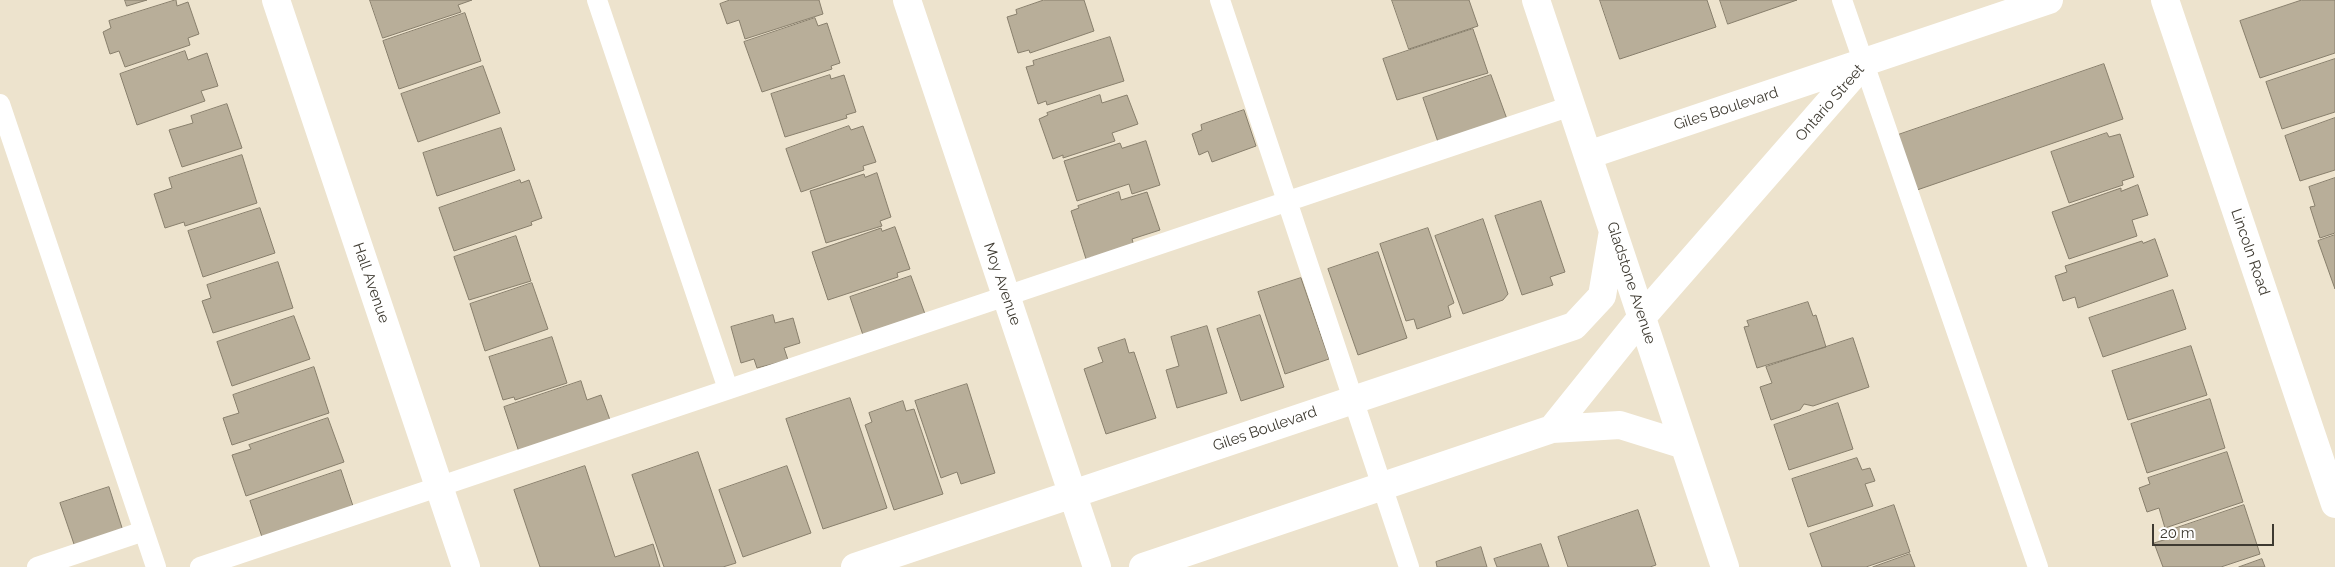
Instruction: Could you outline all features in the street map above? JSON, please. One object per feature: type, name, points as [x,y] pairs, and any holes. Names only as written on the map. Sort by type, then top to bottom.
[{"type":"street","name":"Hall Avenue","points":[[276,0],[466,567]]},
{"type":"street","name":"Moy Avenue","points":[[907,0],[1097,567]]},
{"type":"street","name":"Gladstone Avenue","points":[[1536,0],[1725,567]]},
{"type":"street","name":"Ontario Street","points":[[1642,317],[1864,62],[2049,0]]},
{"type":"street","name":"Lincoln Road","points":[[2165,0],[2335,504]]},
{"type":"street","name":"Giles Boulevard","points":[[1588,155],[1864,62]]},
{"type":"street","name":"Giles Boulevard","points":[[855,567],[1574,326],[1602,296],[1613,231]]},
{"type":"street","points":[[1552,429],[1642,317]]},
{"type":"street","points":[[1143,567],[1382,488],[1552,429],[1620,424],[1684,445]]},
{"type":"lane","points":[[597,0],[728,390]]},
{"type":"lane","points":[[1220,0],[1409,567]]},
{"type":"lane","points":[[1842,0],[2038,567]]},
{"type":"lane","points":[[0,104],[156,567]]},
{"type":"lane","points":[[200,567],[1571,106]]},
{"type":"lane","points":[[37,567],[144,531]]},
{"type":"building","points":[[125,0],[147,0],[127,6]]},
{"type":"building","points":[[176,0],[177,6],[188,2],[199,34],[188,38],[190,45],[125,67],[119,51],[110,54],[103,32],[111,28],[109,21]]},
{"type":"building","points":[[370,0],[472,0],[458,5],[461,12],[383,38]]},
{"type":"building","points":[[730,0],[819,0],[823,14],[745,39],[739,20],[727,24],[720,4]]},
{"type":"building","points":[[1044,0],[1084,0],[1094,31],[1030,53],[1029,50],[1018,53],[1007,17],[1017,14],[1016,10]]},
{"type":"building","points":[[1392,0],[1469,0],[1478,26],[1409,49]]},
{"type":"building","points":[[1600,0],[1707,0],[1716,27],[1620,59]]},
{"type":"building","points":[[1720,0],[1797,0],[1728,24]]},
{"type":"building","points":[[2302,0],[2335,0],[2335,53],[2260,78],[2240,21]]},
{"type":"building","points":[[465,13],[481,61],[399,89],[383,41]]},
{"type":"building","points":[[815,18],[818,26],[827,23],[840,63],[831,66],[832,69],[762,92],[744,42]]},
{"type":"building","points":[[1473,29],[1488,73],[1397,100],[1383,59]]},
{"type":"building","points":[[1110,37],[1124,81],[1047,105],[1046,101],[1038,104],[1026,67],[1034,65],[1033,61]]},
{"type":"building","points":[[185,51],[188,60],[207,53],[218,86],[201,91],[205,101],[137,125],[120,74]]},
{"type":"building","points":[[2335,59],[2335,112],[2282,129],[2266,82]]},
{"type":"building","points":[[2104,64],[2123,119],[1917,190],[1898,135]]},
{"type":"building","points":[[483,66],[500,113],[418,142],[401,94]]},
{"type":"building","points":[[830,75],[831,79],[844,75],[856,112],[846,115],[847,118],[785,137],[771,94]]},
{"type":"building","points":[[1491,75],[1508,122],[1439,145],[1423,98]]},
{"type":"building","points":[[1100,95],[1102,103],[1127,95],[1138,124],[1112,133],[1115,141],[1063,158],[1063,155],[1053,159],[1039,119],[1048,115],[1047,113]]},
{"type":"building","points":[[227,104],[242,148],[182,167],[169,130],[193,123],[191,116]]},
{"type":"building","points":[[1244,110],[1256,146],[1212,162],[1208,151],[1199,155],[1192,134],[1202,130],[1201,125]]},
{"type":"building","points":[[2335,118],[2335,170],[2300,181],[2285,136]]},
{"type":"building","points":[[849,126],[851,130],[863,126],[876,162],[863,166],[864,170],[801,192],[786,149]]},
{"type":"building","points":[[501,128],[515,170],[437,196],[423,153]]},
{"type":"building","points":[[2107,133],[2109,137],[2120,134],[2134,177],[2122,181],[2123,185],[2069,203],[2051,152]]},
{"type":"building","points":[[1146,141],[1160,185],[1132,194],[1129,184],[1077,201],[1064,161],[1120,143],[1122,148]]},
{"type":"building","points":[[242,155],[257,203],[185,226],[184,222],[165,228],[154,194],[172,188],[169,178]]},
{"type":"building","points":[[877,173],[891,217],[880,221],[882,226],[826,243],[810,191],[864,174],[865,177]]},
{"type":"building","points":[[2335,178],[2335,233],[2320,238],[2310,207],[2315,206],[2309,187]]},
{"type":"building","points":[[520,180],[521,183],[529,180],[542,218],[531,222],[532,225],[454,251],[439,208]]},
{"type":"building","points":[[2138,185],[2148,215],[2132,220],[2137,236],[2069,259],[2052,212],[2121,188],[2121,191]]},
{"type":"building","points":[[1119,192],[1121,200],[1147,192],[1160,230],[1132,239],[1134,246],[1086,259],[1071,211],[1079,208],[1078,206]]},
{"type":"building","points":[[1541,201],[1565,272],[1550,277],[1553,285],[1522,295],[1495,216]]},
{"type":"building","points":[[260,208],[275,253],[203,277],[188,231]]},
{"type":"building","points":[[1483,219],[1508,294],[1503,300],[1463,314],[1435,236]]},
{"type":"building","points":[[895,227],[910,269],[897,273],[898,277],[828,300],[812,252],[881,228],[882,231]]},
{"type":"building","points":[[1428,228],[1454,303],[1448,306],[1451,317],[1417,329],[1414,319],[1406,321],[1380,244]]},
{"type":"building","points":[[2335,235],[2335,289],[2318,241]]},
{"type":"building","points":[[516,236],[531,281],[469,300],[454,257]]},
{"type":"building","points":[[2155,239],[2168,276],[2078,308],[2075,297],[2063,301],[2055,276],[2067,272],[2065,266],[2142,241],[2143,243]]},
{"type":"building","points":[[1378,252],[1407,338],[1358,355],[1328,269]]},
{"type":"building","points":[[278,262],[293,308],[213,333],[202,301],[211,298],[207,285]]},
{"type":"building","points":[[911,276],[925,314],[863,335],[850,297]]},
{"type":"building","points":[[1301,278],[1329,359],[1285,374],[1258,292]]},
{"type":"building","points":[[532,283],[548,329],[485,351],[470,304]]},
{"type":"building","points":[[2173,290],[2186,329],[2103,357],[2089,318]]},
{"type":"building","points":[[1808,302],[1813,316],[1816,315],[1826,347],[1757,368],[1744,327],[1749,326],[1747,321]]},
{"type":"building","points":[[773,315],[775,323],[793,318],[800,343],[784,348],[788,360],[757,368],[754,359],[741,363],[731,327]]},
{"type":"building","points":[[1260,315],[1284,387],[1241,401],[1217,329]]},
{"type":"building","points":[[294,316],[310,359],[232,386],[217,342]]},
{"type":"building","points":[[1207,326],[1227,393],[1177,408],[1166,370],[1179,366],[1171,337]]},
{"type":"building","points":[[552,337],[567,383],[515,400],[514,397],[503,400],[489,357]]},
{"type":"building","points":[[1853,338],[1869,387],[1813,406],[1804,404],[1800,410],[1771,420],[1760,387],[1772,383],[1766,367]]},
{"type":"building","points":[[1125,339],[1129,353],[1134,352],[1156,418],[1106,434],[1084,369],[1103,362],[1098,348]]},
{"type":"building","points":[[2191,346],[2207,395],[2128,420],[2112,371]]},
{"type":"building","points":[[314,367],[329,413],[232,445],[223,418],[239,413],[233,395]]},
{"type":"building","points":[[581,381],[587,400],[601,395],[610,420],[520,455],[504,407]]},
{"type":"building","points":[[967,384],[995,473],[961,484],[957,472],[941,478],[915,401]]},
{"type":"building","points":[[850,398],[887,508],[823,529],[786,419]]},
{"type":"building","points":[[2210,399],[2225,448],[2147,473],[2131,424]]},
{"type":"building","points":[[903,401],[906,411],[914,409],[943,494],[894,510],[865,425],[872,422],[869,413]]},
{"type":"building","points":[[1838,403],[1853,449],[1789,470],[1774,425]]},
{"type":"building","points":[[328,418],[344,462],[246,496],[232,455],[251,449],[249,445]]},
{"type":"building","points":[[698,452],[736,563],[723,567],[664,567],[632,475]]},
{"type":"building","points":[[2227,452],[2243,502],[2165,528],[2159,508],[2147,512],[2139,488],[2150,484],[2148,478]]},
{"type":"building","points":[[1857,458],[1862,470],[1870,468],[1875,481],[1865,484],[1873,506],[1808,527],[1792,479]]},
{"type":"building","points":[[585,466],[615,557],[653,544],[660,567],[540,567],[514,490]]},
{"type":"building","points":[[787,466],[811,533],[743,557],[719,490]]},
{"type":"building","points":[[341,470],[355,512],[264,543],[250,501]]},
{"type":"building","points":[[109,487],[124,534],[76,550],[60,503]]},
{"type":"building","points":[[1894,505],[1910,552],[1866,567],[1822,567],[1810,534]]},
{"type":"building","points":[[2244,505],[2260,554],[2221,567],[2163,567],[2154,543],[2170,538],[2168,531]]},
{"type":"building","points":[[1638,510],[1656,565],[1650,567],[1568,567],[1558,537]]},
{"type":"building","points":[[1541,544],[1549,567],[1497,567],[1494,559]]},
{"type":"building","points":[[1481,547],[1487,567],[1437,567],[1436,562]]},
{"type":"building","points":[[1910,554],[1915,567],[1873,567]]},
{"type":"building","points":[[2262,559],[2265,567],[2239,567]]}]
